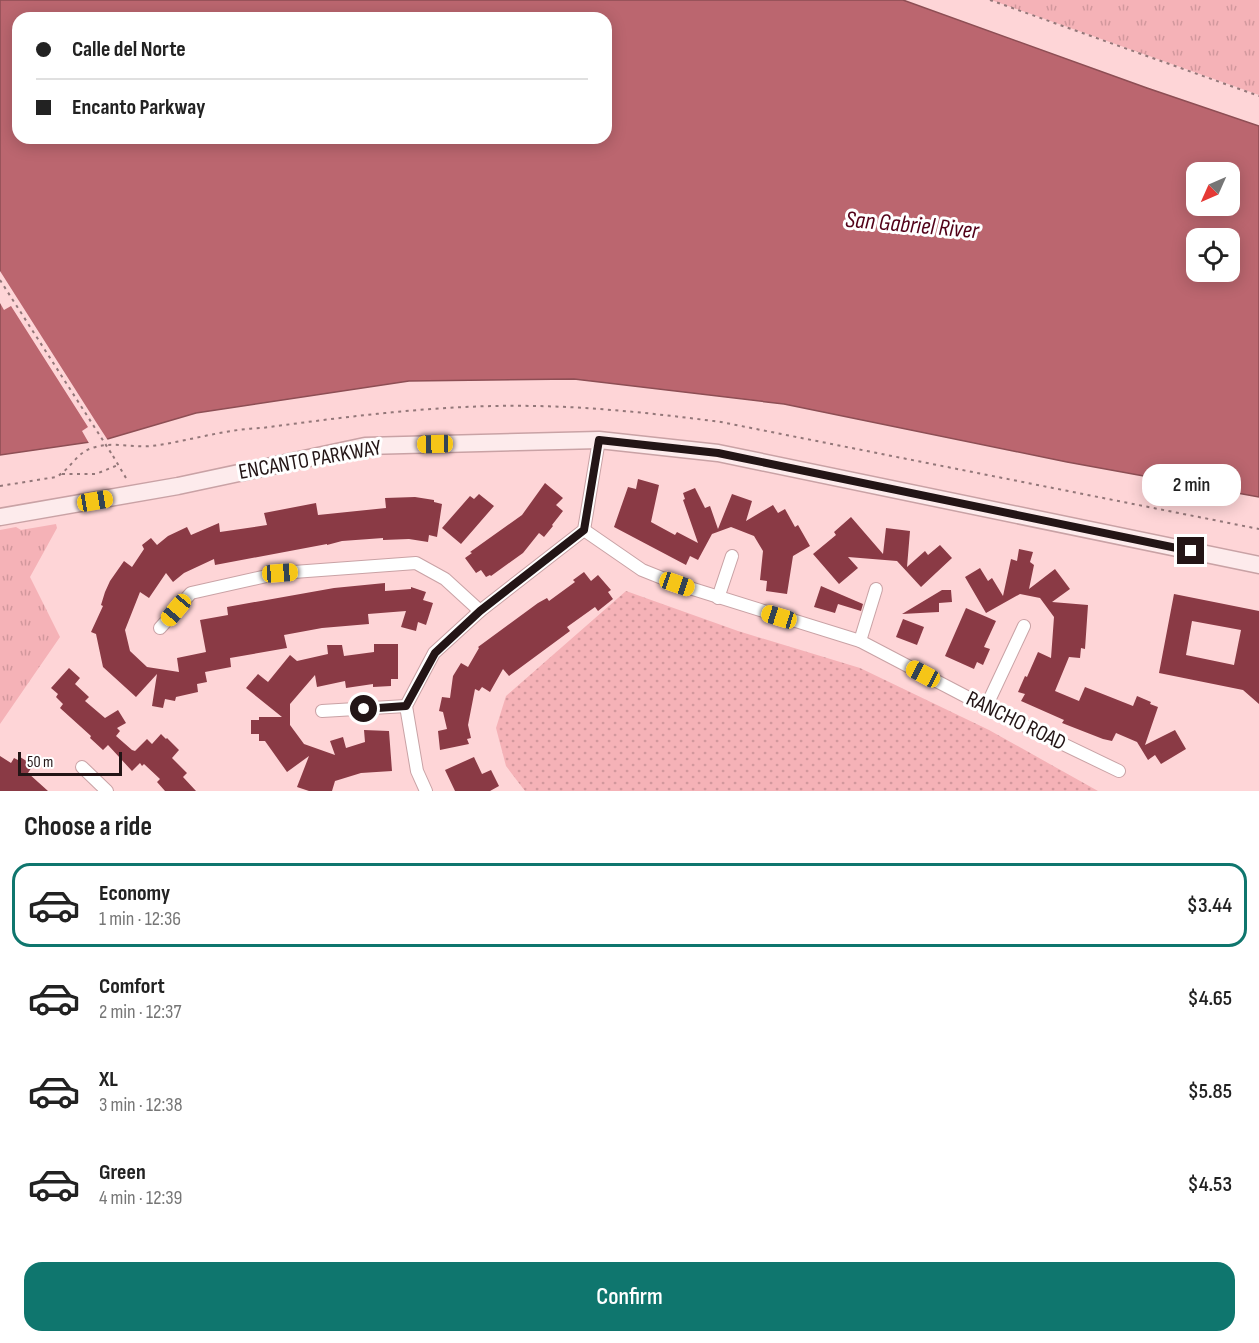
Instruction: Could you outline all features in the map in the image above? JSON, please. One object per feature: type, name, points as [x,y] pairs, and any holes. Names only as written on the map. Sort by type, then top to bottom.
[{"type":"street","name":"ENCANTO PARKWAY","points":[[0,517],[178,486],[365,446],[599,440],[718,453],[1259,565]]},
{"type":"street","points":[[426,791],[417,771],[406,706],[435,653],[480,611],[584,530],[599,440]]},
{"type":"street","name":"RANCHO ROAD","points":[[584,530],[642,570],[718,598],[861,641],[986,707],[1119,771]]},
{"type":"street","points":[[718,598],[732,556]]},
{"type":"street","points":[[160,628],[191,592],[280,573],[416,563],[445,579],[480,611]]},
{"type":"street","points":[[861,641],[876,589]]},
{"type":"street","points":[[986,707],[1024,626]]},
{"type":"street","points":[[322,711],[406,706]]},
{"type":"street","points":[[82,767],[107,791]]},
{"type":"path","points":[[990,0],[1259,96]]},
{"type":"path","points":[[0,280],[118,465],[96,474],[62,474]]},
{"type":"green space","points":[[991,0],[1259,0],[1259,95]]},
{"type":"green space","points":[[56,524],[57,528],[30,577],[60,637],[0,724],[0,530],[16,527],[21,530]]},
{"type":"green space","points":[[626,591],[738,631],[860,668],[989,730],[1098,791],[525,791],[506,766],[496,728],[506,696]]},
{"type":"water","name":"San Gabriel River","points":[[0,0],[903,0],[1259,126],[1259,497],[1067,462],[784,404],[574,379],[409,381],[196,413],[104,440],[0,455]]},
{"type":"pier","points":[[0,271],[109,442],[90,445],[82,431],[88,427],[11,306],[4,310],[0,303]]},
{"type":"building","points":[[638,479],[659,485],[651,522],[675,535],[677,532],[698,543],[683,500],[685,499],[683,493],[695,488],[705,508],[710,506],[718,529],[732,494],[752,501],[746,521],[773,505],[778,513],[785,509],[795,527],[798,525],[810,546],[793,556],[787,594],[766,591],[767,581],[760,580],[763,551],[754,536],[731,527],[712,534],[698,560],[690,556],[686,565],[614,527],[628,487],[636,489]]},
{"type":"building","points":[[545,483],[563,498],[556,505],[563,511],[553,526],[544,537],[539,533],[523,553],[491,576],[486,577],[481,570],[476,573],[465,558],[522,515]]},
{"type":"building","points":[[479,494],[494,506],[461,544],[442,528],[470,496],[474,499]]},
{"type":"building","points":[[415,497],[434,500],[442,504],[437,537],[429,535],[428,542],[409,539],[383,540],[383,538],[342,541],[215,565],[214,559],[184,573],[173,582],[166,573],[149,598],[140,592],[125,630],[130,651],[147,667],[179,672],[177,658],[206,652],[200,620],[228,615],[227,607],[334,588],[385,583],[385,591],[411,589],[411,587],[426,592],[423,600],[433,603],[426,625],[418,622],[416,631],[401,627],[406,611],[368,614],[369,624],[322,628],[284,635],[287,648],[230,658],[231,667],[205,672],[207,682],[197,684],[198,692],[176,697],[175,701],[165,699],[163,708],[152,706],[157,674],[136,697],[103,667],[96,634],[91,632],[103,606],[101,605],[105,592],[124,561],[132,567],[144,549],[142,545],[151,538],[157,545],[168,536],[187,527],[191,535],[219,523],[220,532],[267,525],[264,513],[316,503],[318,515],[386,508],[385,498]]},
{"type":"building","points":[[851,517],[883,554],[886,528],[910,531],[907,567],[925,551],[928,555],[940,545],[952,558],[921,587],[897,561],[848,557],[858,568],[839,584],[813,554],[836,535],[834,532]]},
{"type":"building","points":[[1019,549],[1033,552],[1030,562],[1034,565],[1029,589],[1055,569],[1070,589],[1052,602],[1088,605],[1085,649],[1081,648],[1080,658],[1069,657],[1055,691],[1079,701],[1085,687],[1133,706],[1137,696],[1151,702],[1150,704],[1158,707],[1145,745],[1175,730],[1186,749],[1161,764],[1155,755],[1148,760],[1137,742],[1116,733],[1112,741],[1103,739],[1062,723],[1064,720],[1021,701],[1025,694],[1018,692],[1038,652],[1051,658],[1054,617],[1040,598],[1020,594],[986,613],[965,577],[980,568],[988,581],[992,578],[1003,596],[1011,559],[1017,561]]},
{"type":"building","points":[[584,572],[591,581],[598,575],[611,590],[608,592],[613,599],[598,611],[595,607],[567,627],[570,631],[509,676],[503,669],[490,692],[482,687],[479,691],[475,689],[468,725],[471,738],[467,739],[469,744],[440,750],[438,731],[447,729],[443,712],[439,711],[442,697],[450,698],[453,676],[461,663],[468,667],[478,647],[538,603],[547,598],[549,601],[575,582],[573,580]]},
{"type":"building","points":[[821,586],[863,604],[861,611],[838,604],[835,613],[814,607]]},
{"type":"building","points":[[942,590],[951,590],[952,602],[939,603],[939,612],[902,614]]},
{"type":"building","points":[[1174,594],[1259,611],[1259,704],[1243,690],[1159,673]],"holes":[[[1192,621],[1241,630],[1234,665],[1186,655]]]},
{"type":"building","points":[[966,608],[996,621],[984,647],[990,649],[983,665],[977,662],[974,669],[945,656]]},
{"type":"building","points":[[903,619],[924,627],[917,645],[896,637]]},
{"type":"building","points":[[374,644],[398,644],[398,679],[391,679],[391,686],[373,687],[373,684],[346,688],[345,681],[317,687],[315,675],[290,704],[290,725],[304,744],[335,755],[330,741],[343,737],[346,748],[365,742],[364,730],[389,731],[392,771],[361,773],[335,781],[332,791],[309,791],[297,787],[309,756],[287,772],[265,741],[259,741],[259,734],[251,734],[251,720],[259,720],[259,717],[282,717],[246,688],[258,674],[268,682],[290,655],[297,661],[328,654],[327,645],[342,645],[344,656],[374,652]]},
{"type":"building","points":[[69,668],[80,678],[75,684],[89,697],[85,701],[105,718],[118,710],[126,723],[117,728],[120,731],[116,736],[132,750],[135,751],[147,739],[152,744],[161,734],[167,738],[179,750],[172,758],[187,773],[183,777],[196,791],[165,791],[157,782],[160,779],[144,764],[142,766],[140,763],[132,771],[108,745],[103,750],[90,738],[91,736],[60,708],[63,704],[56,697],[58,694],[51,688]]},
{"type":"building","points":[[0,756],[11,763],[14,758],[18,760],[20,757],[33,765],[28,773],[48,791],[0,791]]},
{"type":"building","points":[[474,757],[482,774],[491,770],[499,786],[490,791],[455,791],[445,770]]},
{"type":"route","points":[[364,709],[406,706],[435,653],[480,611],[584,530],[599,440],[718,453],[1191,551]]}]
